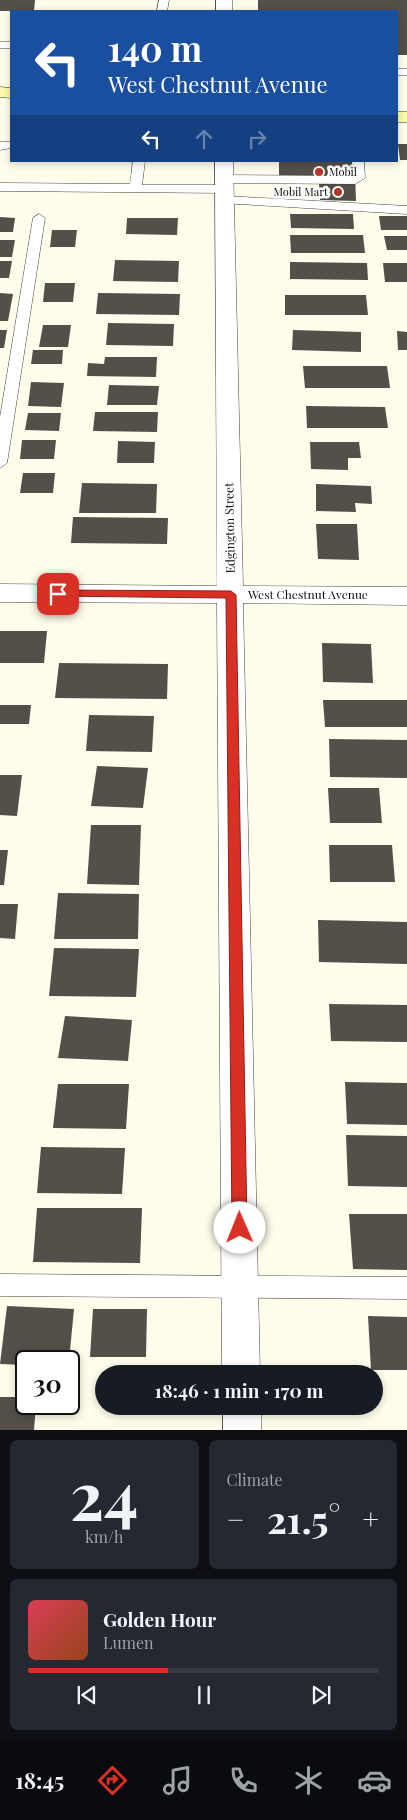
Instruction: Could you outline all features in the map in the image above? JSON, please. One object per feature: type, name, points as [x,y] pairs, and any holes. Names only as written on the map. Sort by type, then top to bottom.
[{"type":"street","name":"Edgington Street","points":[[225,182],[241,1365]]},
{"type":"street","name":"West Chestnut Avenue","points":[[0,593],[407,596]]},
{"type":"street","points":[[242,1415],[242,1430]]},
{"type":"lane","points":[[135,189],[139,162]]},
{"type":"lane","points":[[0,187],[135,189],[225,182],[355,180],[359,178],[358,162]]},
{"type":"lane","points":[[225,182],[407,210]]},
{"type":"lane","points":[[0,463],[39,218]]},
{"type":"lane","points":[[0,1285],[407,1288]]},
{"type":"building","points":[[0,0],[35,0],[34,10],[0,11]]},
{"type":"building","points":[[258,0],[407,0],[407,55],[398,55],[398,10],[258,10]]},
{"type":"building","points":[[398,144],[407,144],[407,160],[400,160]]},
{"type":"building","name":"Mobil","points":[[279,162],[360,162],[355,172],[356,201],[320,200],[319,183],[279,183]]},
{"type":"building","points":[[290,214],[353,214],[354,229],[291,228]]},
{"type":"building","points":[[379,216],[407,216],[407,230],[381,230]]},
{"type":"building","points":[[0,217],[15,218],[13,232],[0,232]]},
{"type":"building","points":[[127,218],[178,218],[177,235],[126,234]]},
{"type":"building","points":[[52,230],[77,230],[75,247],[50,247]]},
{"type":"building","points":[[290,235],[363,235],[365,253],[291,253]]},
{"type":"building","points":[[384,236],[407,236],[407,250],[387,250]]},
{"type":"building","points":[[0,240],[15,240],[12,257],[0,257]]},
{"type":"building","points":[[115,260],[179,261],[178,282],[113,281]]},
{"type":"building","points":[[0,261],[12,261],[9,278],[0,278]]},
{"type":"building","points":[[290,262],[367,263],[368,280],[290,279]]},
{"type":"building","points":[[383,263],[407,263],[407,282],[385,282]]},
{"type":"building","points":[[45,283],[75,283],[73,302],[43,302]]},
{"type":"building","points":[[0,293],[13,294],[8,321],[0,321]]},
{"type":"building","points":[[98,293],[180,294],[179,315],[96,314]]},
{"type":"building","points":[[285,295],[366,295],[368,315],[285,315]]},
{"type":"building","points":[[108,323],[174,324],[173,346],[106,345]]},
{"type":"building","points":[[43,325],[71,325],[68,347],[39,347]]},
{"type":"building","points":[[0,330],[7,330],[4,348],[0,348]]},
{"type":"building","points":[[293,330],[361,332],[361,352],[292,350]]},
{"type":"building","points":[[397,331],[407,332],[407,350],[398,350]]},
{"type":"building","points":[[33,350],[63,350],[62,364],[31,364]]},
{"type":"building","points":[[105,357],[157,357],[156,377],[87,376],[88,363],[104,364]]},
{"type":"building","points":[[303,366],[387,366],[390,388],[305,388]]},
{"type":"building","points":[[31,382],[64,383],[61,407],[28,406]]},
{"type":"building","points":[[109,385],[159,386],[157,405],[107,405]]},
{"type":"building","points":[[306,406],[385,407],[388,428],[307,428]]},
{"type":"building","points":[[95,412],[158,412],[157,432],[93,431]]},
{"type":"building","points":[[28,413],[61,413],[59,431],[25,430]]},
{"type":"building","points":[[22,440],[56,440],[54,459],[20,459]]},
{"type":"building","points":[[118,441],[155,442],[154,463],[117,463]]},
{"type":"building","points":[[310,442],[359,442],[361,458],[348,458],[348,470],[311,469]]},
{"type":"building","points":[[23,473],[55,473],[53,493],[20,493]]},
{"type":"building","points":[[82,483],[157,484],[156,513],[79,513]]},
{"type":"building","points":[[316,484],[371,486],[372,504],[355,503],[356,512],[316,511]]},
{"type":"building","points":[[73,517],[168,518],[167,544],[71,543]]},
{"type":"building","points":[[316,524],[357,524],[359,560],[318,559]]},
{"type":"building","points":[[0,631],[47,631],[44,663],[0,663]]},
{"type":"building","points":[[322,643],[371,644],[373,683],[323,682]]},
{"type":"building","points":[[59,663],[168,664],[167,699],[55,698]]},
{"type":"building","points":[[323,700],[407,700],[407,727],[325,727]]},
{"type":"building","points":[[0,705],[31,705],[29,724],[0,724]]},
{"type":"building","points":[[89,715],[154,716],[152,752],[86,751]]},
{"type":"building","points":[[329,739],[407,740],[407,778],[330,777]]},
{"type":"building","points":[[97,766],[148,768],[143,808],[91,806]]},
{"type":"building","points":[[0,775],[22,775],[17,816],[0,815]]},
{"type":"building","points":[[328,788],[379,788],[382,823],[330,823]]},
{"type":"building","points":[[91,825],[141,825],[139,885],[87,884]]},
{"type":"building","points":[[329,845],[392,845],[395,882],[330,882]]},
{"type":"building","points":[[0,850],[8,850],[4,885],[0,885]]},
{"type":"building","points":[[58,893],[139,894],[138,939],[54,939]]},
{"type":"building","points":[[0,904],[18,904],[15,939],[0,938]]},
{"type":"building","points":[[318,920],[407,922],[407,964],[319,962]]},
{"type":"building","points":[[54,948],[139,949],[136,997],[49,996]]},
{"type":"building","points":[[329,1004],[407,1005],[407,1042],[331,1041]]},
{"type":"building","points":[[65,1016],[132,1020],[128,1061],[58,1058]]},
{"type":"building","points":[[345,1082],[407,1083],[407,1125],[347,1124]]},
{"type":"building","points":[[58,1084],[129,1084],[126,1129],[53,1128]]},
{"type":"building","points":[[346,1135],[407,1136],[407,1187],[348,1186]]},
{"type":"building","points":[[41,1147],[125,1148],[122,1194],[37,1193]]},
{"type":"building","points":[[37,1208],[142,1208],[140,1263],[33,1262]]},
{"type":"building","points":[[349,1214],[407,1214],[407,1270],[353,1269]]},
{"type":"building","points":[[7,1306],[74,1309],[70,1350],[15,1350],[15,1365],[0,1364]]},
{"type":"building","points":[[93,1309],[147,1309],[146,1357],[90,1357]]},
{"type":"building","points":[[368,1316],[407,1317],[407,1370],[383,1370],[383,1365],[371,1365]]},
{"type":"building","points":[[0,1397],[15,1397],[15,1415],[35,1415],[34,1430],[0,1430]]},
{"type":"place","name":"Mobil","points":[[319,172]]},
{"type":"place","name":"Mobil Mart","points":[[338,192]]},
{"type":"route","points":[[58,594],[231,595],[240,1228]]}]
